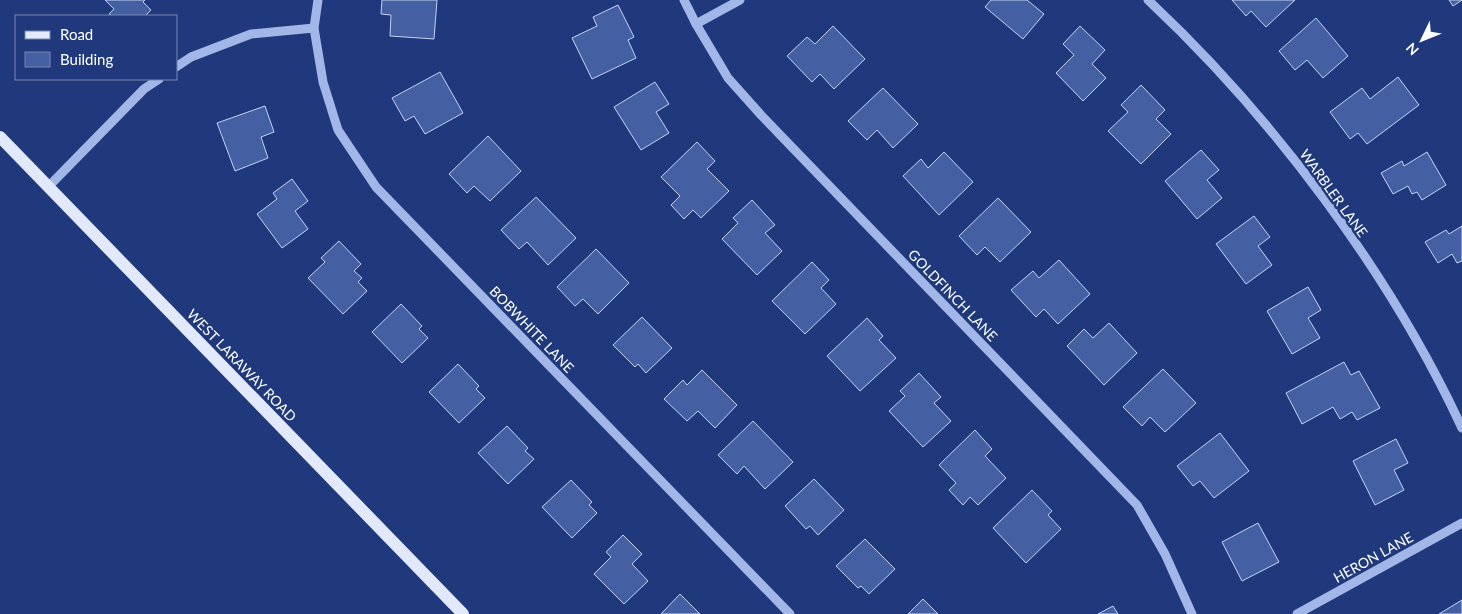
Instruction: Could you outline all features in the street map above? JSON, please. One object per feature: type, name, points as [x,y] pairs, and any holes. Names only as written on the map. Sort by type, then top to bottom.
[{"type":"main road","name":"WEST LARAWAY ROAD","points":[[0,137],[463,614]]},
{"type":"street","name":"BOBWHITE LANE","points":[[318,0],[314,28],[323,82],[338,130],[376,187],[790,614]]},
{"type":"street","name":"GOLDFINCH LANE","points":[[684,0],[728,78],[760,114],[1137,505],[1165,554],[1192,614]]},
{"type":"street","points":[[696,24],[740,0]]},
{"type":"street","name":"WARBLER LANE","points":[[1148,0],[1254,110],[1331,207],[1396,307],[1462,428]]},
{"type":"street","points":[[178,66],[191,57],[251,34],[314,28]]},
{"type":"street","points":[[48,187],[144,89],[158,80]]},
{"type":"street","name":"HERON LANE","points":[[1297,614],[1462,523]]},
{"type":"building","points":[[105,0],[145,0],[143,2],[151,10],[146,15],[109,14],[114,9]]},
{"type":"building","points":[[382,0],[437,0],[434,39],[390,36],[391,15],[381,14]]},
{"type":"building","points":[[991,0],[1027,0],[1044,14],[1023,39],[985,7]]},
{"type":"building","points":[[1232,0],[1295,0],[1266,27],[1251,11],[1246,16]]},
{"type":"building","points":[[1449,0],[1462,0],[1453,6]]},
{"type":"building","points":[[618,5],[634,37],[628,40],[636,58],[592,79],[572,38],[597,26],[593,17]]},
{"type":"building","points":[[1316,18],[1348,56],[1323,78],[1307,60],[1295,70],[1279,51]]},
{"type":"building","points":[[833,26],[865,59],[834,89],[820,74],[812,82],[787,56],[807,37],[815,44]]},
{"type":"building","points":[[1080,26],[1105,50],[1092,64],[1106,78],[1083,101],[1056,73],[1074,55],[1063,44]]},
{"type":"building","points":[[440,72],[463,113],[425,134],[414,116],[405,121],[392,98]]},
{"type":"building","points":[[1398,77],[1419,105],[1367,144],[1358,133],[1350,139],[1330,112],[1362,88],[1370,99]]},
{"type":"building","points":[[655,82],[669,104],[656,112],[669,133],[641,150],[614,107]]},
{"type":"building","points":[[1141,85],[1165,110],[1156,119],[1171,134],[1141,164],[1108,131],[1128,112],[1121,105]]},
{"type":"building","points":[[883,88],[918,124],[893,148],[877,130],[867,140],[848,121]]},
{"type":"building","points":[[265,106],[274,132],[261,137],[268,158],[235,171],[217,123]]},
{"type":"building","points":[[488,136],[521,171],[490,201],[474,186],[467,193],[449,174]]},
{"type":"building","points":[[697,142],[715,161],[707,169],[729,191],[701,218],[693,210],[684,219],[671,205],[680,196],[661,177]]},
{"type":"building","points":[[1201,150],[1219,170],[1207,180],[1222,198],[1197,219],[1165,181]]},
{"type":"building","points":[[944,152],[973,182],[939,215],[903,176],[921,159],[928,168]]},
{"type":"building","points":[[1427,152],[1446,185],[1422,200],[1417,192],[1412,194],[1408,186],[1393,194],[1381,173],[1402,161],[1404,166]]},
{"type":"building","points":[[292,179],[308,201],[295,211],[308,229],[282,248],[257,214],[277,199],[273,193]]},
{"type":"building","points":[[536,197],[576,238],[548,265],[527,242],[519,249],[501,230]]},
{"type":"building","points":[[998,198],[1031,232],[1000,262],[985,247],[977,255],[959,236]]},
{"type":"building","points":[[752,200],[775,225],[765,233],[782,251],[757,275],[722,239],[738,223],[733,218]]},
{"type":"building","points":[[1254,216],[1270,237],[1258,246],[1272,265],[1246,284],[1216,244]]},
{"type":"building","points":[[1462,226],[1462,261],[1457,263],[1452,254],[1438,263],[1425,242],[1446,230],[1449,234]]},
{"type":"building","points":[[339,241],[361,264],[354,271],[362,278],[358,282],[367,291],[343,314],[308,278],[325,262],[321,258]]},
{"type":"building","points":[[596,249],[629,283],[598,314],[583,299],[575,306],[557,287]]},
{"type":"building","points":[[1059,260],[1090,294],[1058,324],[1044,309],[1036,317],[1011,290],[1033,271],[1039,278]]},
{"type":"building","points":[[812,262],[829,280],[821,288],[836,304],[805,334],[772,301]]},
{"type":"building","points":[[1308,287],[1321,310],[1308,318],[1320,338],[1292,354],[1267,311]]},
{"type":"building","points":[[401,304],[422,326],[419,329],[428,338],[402,363],[372,332]]},
{"type":"building","points":[[642,317],[672,348],[646,373],[638,364],[635,367],[613,345]]},
{"type":"building","points":[[867,318],[883,336],[879,340],[896,358],[860,391],[827,356]]},
{"type":"building","points":[[1109,323],[1137,353],[1104,385],[1067,346],[1084,329],[1093,338]]},
{"type":"building","points":[[1344,362],[1351,375],[1359,371],[1380,408],[1357,420],[1352,412],[1340,419],[1333,407],[1302,424],[1286,393]]},
{"type":"building","points":[[458,364],[479,386],[476,389],[485,398],[459,423],[429,392]]},
{"type":"building","points":[[1163,369],[1196,403],[1165,432],[1150,417],[1142,426],[1123,407]]},
{"type":"building","points":[[702,370],[737,405],[715,428],[698,411],[687,421],[664,399],[683,380],[687,385]]},
{"type":"building","points":[[919,373],[941,397],[934,403],[951,421],[923,447],[889,411],[905,396],[900,391]]},
{"type":"building","points":[[753,421],[793,462],[765,489],[744,466],[737,474],[718,455]]},
{"type":"building","points":[[507,426],[528,448],[525,451],[534,459],[508,484],[478,453]]},
{"type":"building","points":[[975,430],[992,449],[985,456],[1006,478],[978,505],[970,497],[963,505],[949,490],[956,483],[939,465]]},
{"type":"building","points":[[1220,433],[1249,471],[1214,498],[1200,481],[1193,486],[1177,466]]},
{"type":"building","points":[[1396,439],[1408,463],[1394,470],[1404,490],[1375,505],[1353,461]]},
{"type":"building","points":[[814,479],[844,510],[818,535],[810,526],[806,529],[785,506]]},
{"type":"building","points":[[571,480],[592,502],[589,505],[597,513],[572,538],[542,507]]},
{"type":"building","points":[[1032,490],[1052,511],[1048,515],[1061,529],[1026,563],[993,528]]},
{"type":"building","points":[[1258,523],[1279,562],[1242,581],[1222,542]]},
{"type":"building","points":[[623,535],[642,554],[632,564],[648,581],[624,604],[594,574],[611,557],[606,552]]},
{"type":"building","points":[[865,539],[895,569],[869,594],[861,586],[858,588],[836,566]]},
{"type":"building","points":[[680,594],[700,614],[661,614]]},
{"type":"building","points":[[923,599],[938,614],[908,614]]},
{"type":"building","points":[[1462,600],[1462,614],[1439,614]]},
{"type":"building","points":[[1113,606],[1118,614],[1098,614]]}]
